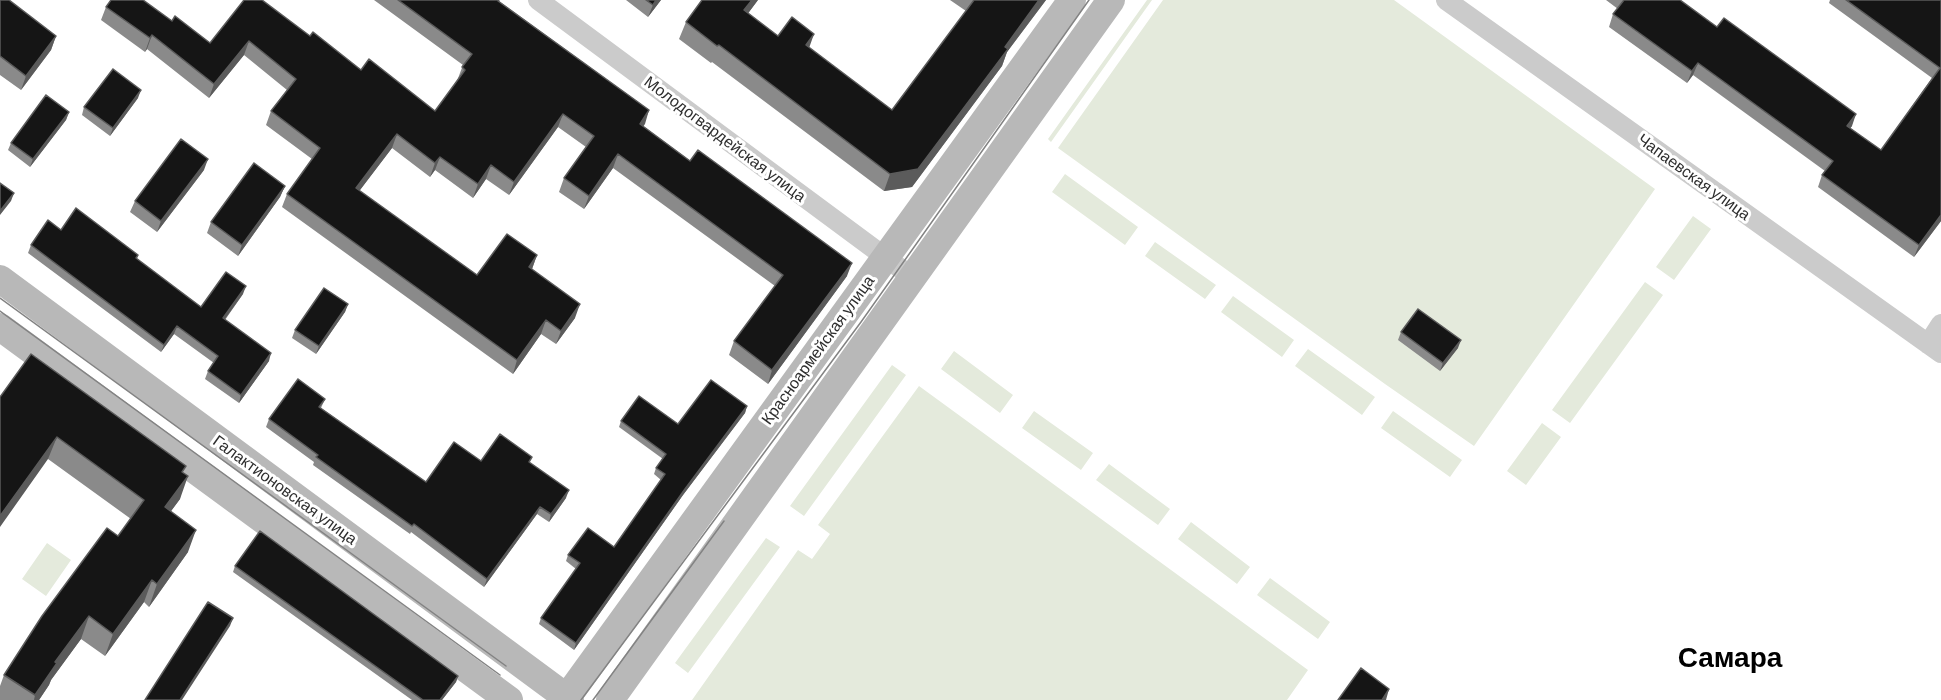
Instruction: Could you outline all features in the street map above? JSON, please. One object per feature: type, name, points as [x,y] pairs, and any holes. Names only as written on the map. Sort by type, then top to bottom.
[{"type":"main road","name":"Красноармейская улица","points":[[567,699],[1072,0]]},
{"type":"main road","name":"Красноармейская улица","points":[[610,700],[1111,0]]},
{"type":"main road","name":"Галактионовская улица","points":[[0,279],[567,699]]},
{"type":"main road","points":[[0,327],[509,700]]},
{"type":"street","name":"Молодогвардейская улица","points":[[538,0],[912,277]]},
{"type":"street","name":"Чапаевская улица","points":[[1446,0],[1935,349]]},
{"type":"street","points":[[1935,349],[1941,324]]},
{"type":"shaded area","points":[[1147,0],[1152,0],[1051,142],[1048,139]]},
{"type":"shaded area","points":[[1163,0],[1394,0],[1655,189],[1474,446],[1058,148]]},
{"type":"shaded area","points":[[1065,174],[1138,227],[1125,245],[1052,192]]},
{"type":"shaded area","points":[[1693,216],[1711,229],[1674,280],[1656,267]]},
{"type":"shaded area","points":[[1155,242],[1216,285],[1205,299],[1145,256]]},
{"type":"shaded area","points":[[1645,282],[1663,295],[1570,423],[1552,410]]},
{"type":"shaded area","points":[[1233,296],[1294,340],[1282,357],[1221,312]]},
{"type":"shaded area","points":[[1308,349],[1375,397],[1362,415],[1295,366]]},
{"type":"shaded area","points":[[954,351],[1013,395],[1000,413],[941,369]]},
{"type":"shaded area","points":[[892,365],[906,375],[804,516],[790,506]]},
{"type":"shaded area","points":[[919,386],[1308,670],[1287,700],[692,700],[798,550],[812,559],[830,534],[818,525]]},
{"type":"shaded area","points":[[1034,411],[1093,453],[1081,470],[1022,428]]},
{"type":"shaded area","points":[[1393,411],[1462,460],[1450,477],[1381,428]]},
{"type":"shaded area","points":[[1542,423],[1561,437],[1526,485],[1507,471]]},
{"type":"shaded area","points":[[1109,464],[1170,509],[1158,525],[1096,480]]},
{"type":"shaded area","points":[[1191,522],[1250,567],[1237,584],[1178,539]]},
{"type":"shaded area","points":[[766,538],[780,547],[688,673],[675,663]]},
{"type":"shaded area","points":[[47,543],[71,560],[46,596],[22,579]]},
{"type":"shaded area","points":[[1270,578],[1330,622],[1318,639],[1257,595]]},
{"type":"building","points":[[0,0],[9,0],[56,36],[26,76],[0,56]]},
{"type":"building","points":[[111,0],[143,0],[172,21],[175,16],[210,43],[244,0],[262,0],[310,36],[313,32],[361,70],[369,59],[435,111],[465,70],[462,67],[472,54],[398,0],[499,0],[649,110],[640,124],[690,161],[698,150],[852,263],[772,370],[734,341],[783,275],[618,154],[589,196],[564,178],[594,136],[563,114],[514,182],[491,165],[478,184],[440,157],[435,163],[397,134],[356,188],[477,275],[507,234],[537,255],[529,267],[580,304],[561,331],[546,320],[517,360],[287,194],[320,148],[271,111],[296,79],[249,41],[214,84],[152,35],[150,38],[106,7]]},
{"type":"building","points":[[646,0],[656,0],[653,5]]},
{"type":"building","points":[[702,0],[752,0],[744,10],[778,36],[792,17],[814,34],[806,45],[892,110],[974,0],[1039,0],[1005,47],[1008,49],[918,169],[890,174],[686,22]]},
{"type":"building","points":[[1624,0],[1680,0],[1717,27],[1724,18],[1856,114],[1847,126],[1881,150],[1940,68],[1846,0],[1941,0],[1941,215],[1919,245],[1822,175],[1833,161],[1698,63],[1692,71],[1613,14]]},
{"type":"building","points":[[113,69],[141,90],[113,128],[84,107]]},
{"type":"building","points":[[46,95],[69,112],[33,159],[11,143]]},
{"type":"building","points":[[181,139],[208,159],[161,221],[135,201]]},
{"type":"building","points":[[254,163],[285,186],[242,245],[211,222]]},
{"type":"building","points":[[0,183],[14,193],[0,211]]},
{"type":"building","points":[[76,208],[138,255],[136,258],[201,307],[226,272],[246,286],[223,318],[271,353],[241,395],[208,371],[218,356],[177,326],[164,345],[31,245],[48,220],[61,230]]},
{"type":"building","points":[[324,288],[348,304],[319,346],[295,330]]},
{"type":"building","points":[[1418,309],[1461,340],[1443,363],[1401,332]]},
{"type":"building","points":[[31,354],[186,466],[182,472],[188,476],[165,507],[196,530],[157,584],[152,580],[113,634],[89,616],[55,662],[57,663],[35,695],[4,675],[42,616],[107,528],[118,536],[144,500],[57,437],[0,516],[0,397]]},
{"type":"building","points":[[298,379],[325,399],[319,407],[426,482],[454,442],[481,461],[500,434],[532,457],[529,462],[569,490],[551,514],[540,507],[487,579],[414,524],[412,526],[316,457],[318,455],[269,419]]},
{"type":"building","points":[[711,380],[747,406],[576,643],[541,618],[580,563],[568,555],[588,528],[614,547],[665,474],[656,468],[666,454],[621,421],[639,396],[678,424]]},
{"type":"building","points":[[260,531],[458,676],[440,700],[423,700],[235,566]]},
{"type":"building","points":[[208,602],[233,618],[180,700],[145,700]]},
{"type":"building","points":[[1361,668],[1389,689],[1382,700],[1338,700]]},
{"type":"tram line","points":[[581,700],[861,322],[1089,0]]},
{"type":"tram line","points":[[0,298],[506,666]]},
{"type":"tram line","points":[[0,311],[500,675]]},
{"type":"tram line","points":[[593,700],[724,521]]},
{"type":"district","name":"Самара","points":[[1730,658]]}]
